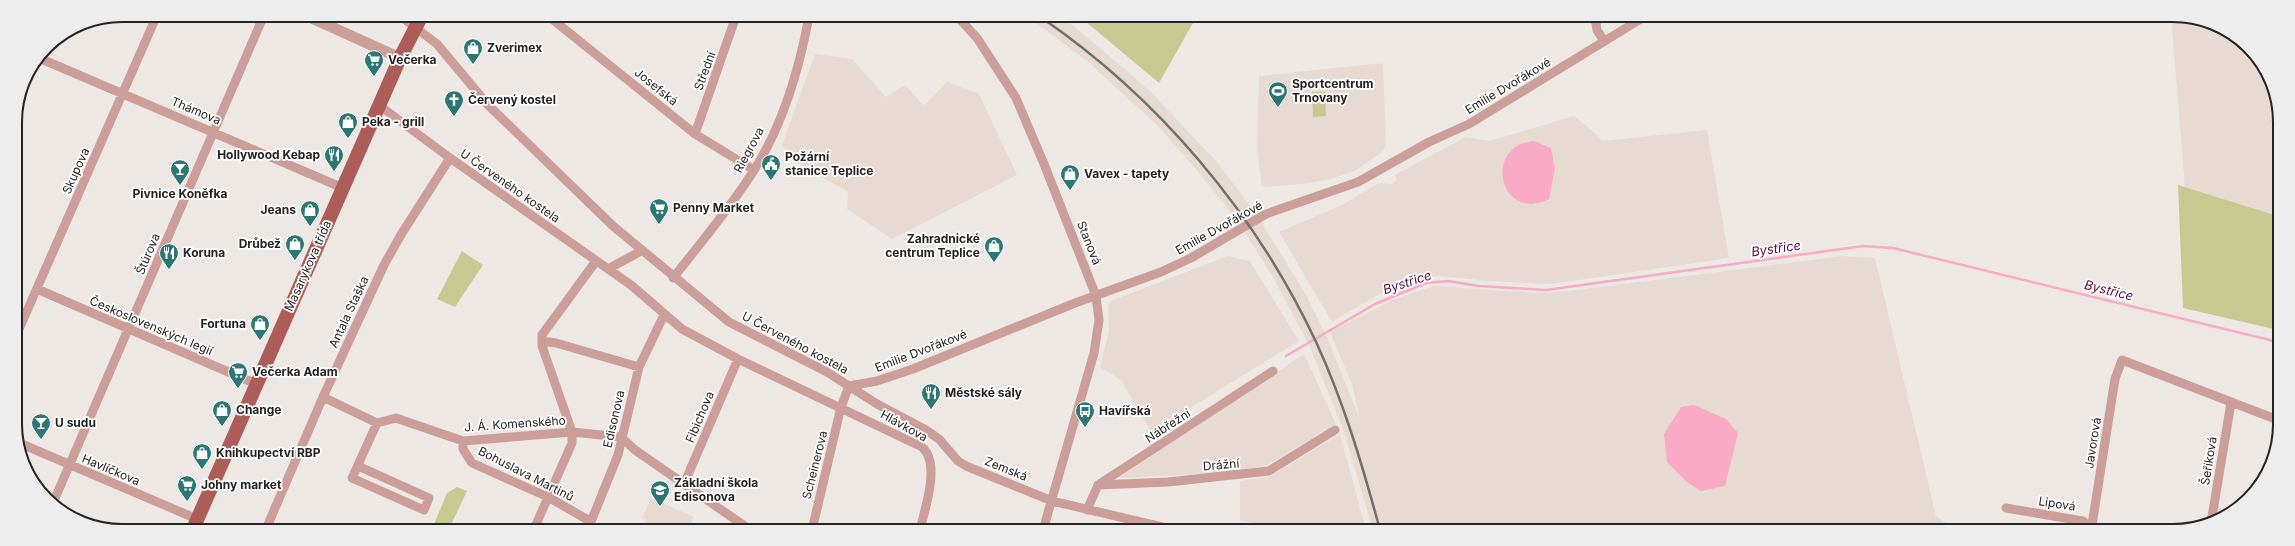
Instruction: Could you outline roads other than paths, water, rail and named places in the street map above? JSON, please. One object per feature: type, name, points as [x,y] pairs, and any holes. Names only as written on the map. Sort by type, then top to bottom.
[{"type":"main road","name":"Masarykova třída","points":[[195,524],[400,58],[418,22]]},
{"type":"street","name":"Skupova","points":[[22,323],[153,22]]},
{"type":"street","name":"Štúrova","points":[[55,498],[261,22]]},
{"type":"street","points":[[320,22],[400,58]]},
{"type":"street","name":"U Červeného kostela","points":[[380,106],[450,158],[638,291],[682,329],[738,359],[841,407],[849,386],[827,372],[729,322],[641,251],[613,226],[494,111],[419,22]]},
{"type":"street","name":"Josefská","points":[[556,22],[695,134],[754,170]]},
{"type":"street","name":"Střední","points":[[695,134],[734,22]]},
{"type":"street","name":"Riegrova","points":[[673,278],[754,170],[782,112],[809,22]]},
{"type":"street","name":"Stanová","points":[[962,22],[977,38],[1016,98],[1044,164],[1096,296],[1099,320],[1094,354],[1045,524]]},
{"type":"street","points":[[1596,22],[1597,30],[1604,41]]},
{"type":"street","name":"Emilie Dvořákové","points":[[849,386],[877,381],[913,369],[1075,303],[1175,266],[1266,214],[1351,185],[1379,172],[1429,142],[1469,124],[1636,22]]},
{"type":"street","name":"Thámova","points":[[44,60],[343,188]]},
{"type":"street","name":"Antala Staška","points":[[268,524],[323,397],[384,266],[402,233],[450,158]]},
{"type":"street","points":[[608,269],[641,251]]},
{"type":"street","points":[[536,524],[572,443],[572,432],[542,341],[544,331],[596,261]]},
{"type":"street","name":"Československých legií","points":[[37,289],[128,330],[256,384]]},
{"type":"street","name":"Edisonova","points":[[589,524],[618,455],[621,437],[639,367],[664,315]]},
{"type":"street","points":[[542,341],[556,342],[639,367]]},
{"type":"street","name":"Fibichova","points":[[684,484],[738,359]]},
{"type":"street","name":"Javorová","points":[[2095,524],[2115,379],[2122,360],[2231,403]]},
{"type":"street","name":"Nábřežní","points":[[1098,485],[1274,371]]},
{"type":"street","name":"Zemská","points":[[849,386],[877,404],[931,432],[961,463],[1052,501],[1147,524]]},
{"type":"street","points":[[323,397],[377,423],[352,478],[424,510],[429,498],[358,466]]},
{"type":"street","points":[[2231,403],[2273,418]]},
{"type":"street","name":"Šeříková","points":[[2212,516],[2231,403]]},
{"type":"street","name":"Scheinerova","points":[[813,524],[841,407]]},
{"type":"street","name":"Hlávkova","points":[[841,407],[918,444],[928,454],[932,471],[921,524]]},
{"type":"street","name":"J. Á. Komenského","points":[[377,423],[396,418],[463,441],[572,432],[621,437]]},
{"type":"street","name":"Drážní","points":[[1098,485],[1176,481],[1269,471],[1335,430]]},
{"type":"street","points":[[621,437],[635,450],[741,524]]},
{"type":"street","name":"Bohuslava Martinů","points":[[463,441],[462,449],[472,463],[548,498],[587,524]]},
{"type":"street","name":"Havlíčkova","points":[[25,445],[190,524]]},
{"type":"street","points":[[1087,510],[1098,485]]},
{"type":"street","name":"Lipová","points":[[2006,508],[2083,521],[2087,524]]},
{"type":"waterway","name":"Bystřice","points":[[1286,356],[1375,304],[1426,283],[1448,281],[1479,286],[1546,290],[1863,246],[1893,248],[2273,341]]},
{"type":"railway","points":[[1047,22],[1083,48],[1124,83],[1163,121],[1200,161],[1234,204],[1265,249],[1292,296],[1327,366],[1352,436],[1378,524]]},
{"type":"place","name":"Zverimex","points":[[473,65]]},
{"type":"place","name":"Večerka","points":[[374,77]]},
{"type":"place","name":"Sportcentrum Trnovany","points":[[1278,108]]},
{"type":"place","name":"Červený kostel","points":[[454,117]]},
{"type":"place","name":"Peka - grill","points":[[348,139]]},
{"type":"place","name":"Hollywood Kebap","points":[[334,172]]},
{"type":"place","name":"Požární stanice Teplice","points":[[771,181]]},
{"type":"place","name":"Pivnice Koněfka","points":[[180,186]]},
{"type":"place","name":"Vavex - tapety","points":[[1070,191]]},
{"type":"place","name":"Penny Market","points":[[659,225]]},
{"type":"place","name":"Jeans","points":[[310,227]]},
{"type":"place","name":"Drůbež","points":[[295,261]]},
{"type":"place","name":"Zahradnické centrum Teplice","points":[[994,263]]},
{"type":"place","name":"Koruna","points":[[169,270]]},
{"type":"place","name":"Fortuna","points":[[260,341]]},
{"type":"place","name":"Večerka Adam","points":[[238,389]]},
{"type":"place","name":"Městské sály","points":[[931,410]]},
{"type":"place","name":"Change","points":[[222,427]]},
{"type":"place","name":"Havířská","points":[[1085,428]]},
{"type":"place","name":"U sudu","points":[[41,440]]},
{"type":"place","name":"Knihkupectví RBP","points":[[202,470]]},
{"type":"place","name":"Johny market","points":[[187,502]]},
{"type":"place","name":"Základní škola Edisonova","points":[[660,507]]}]
